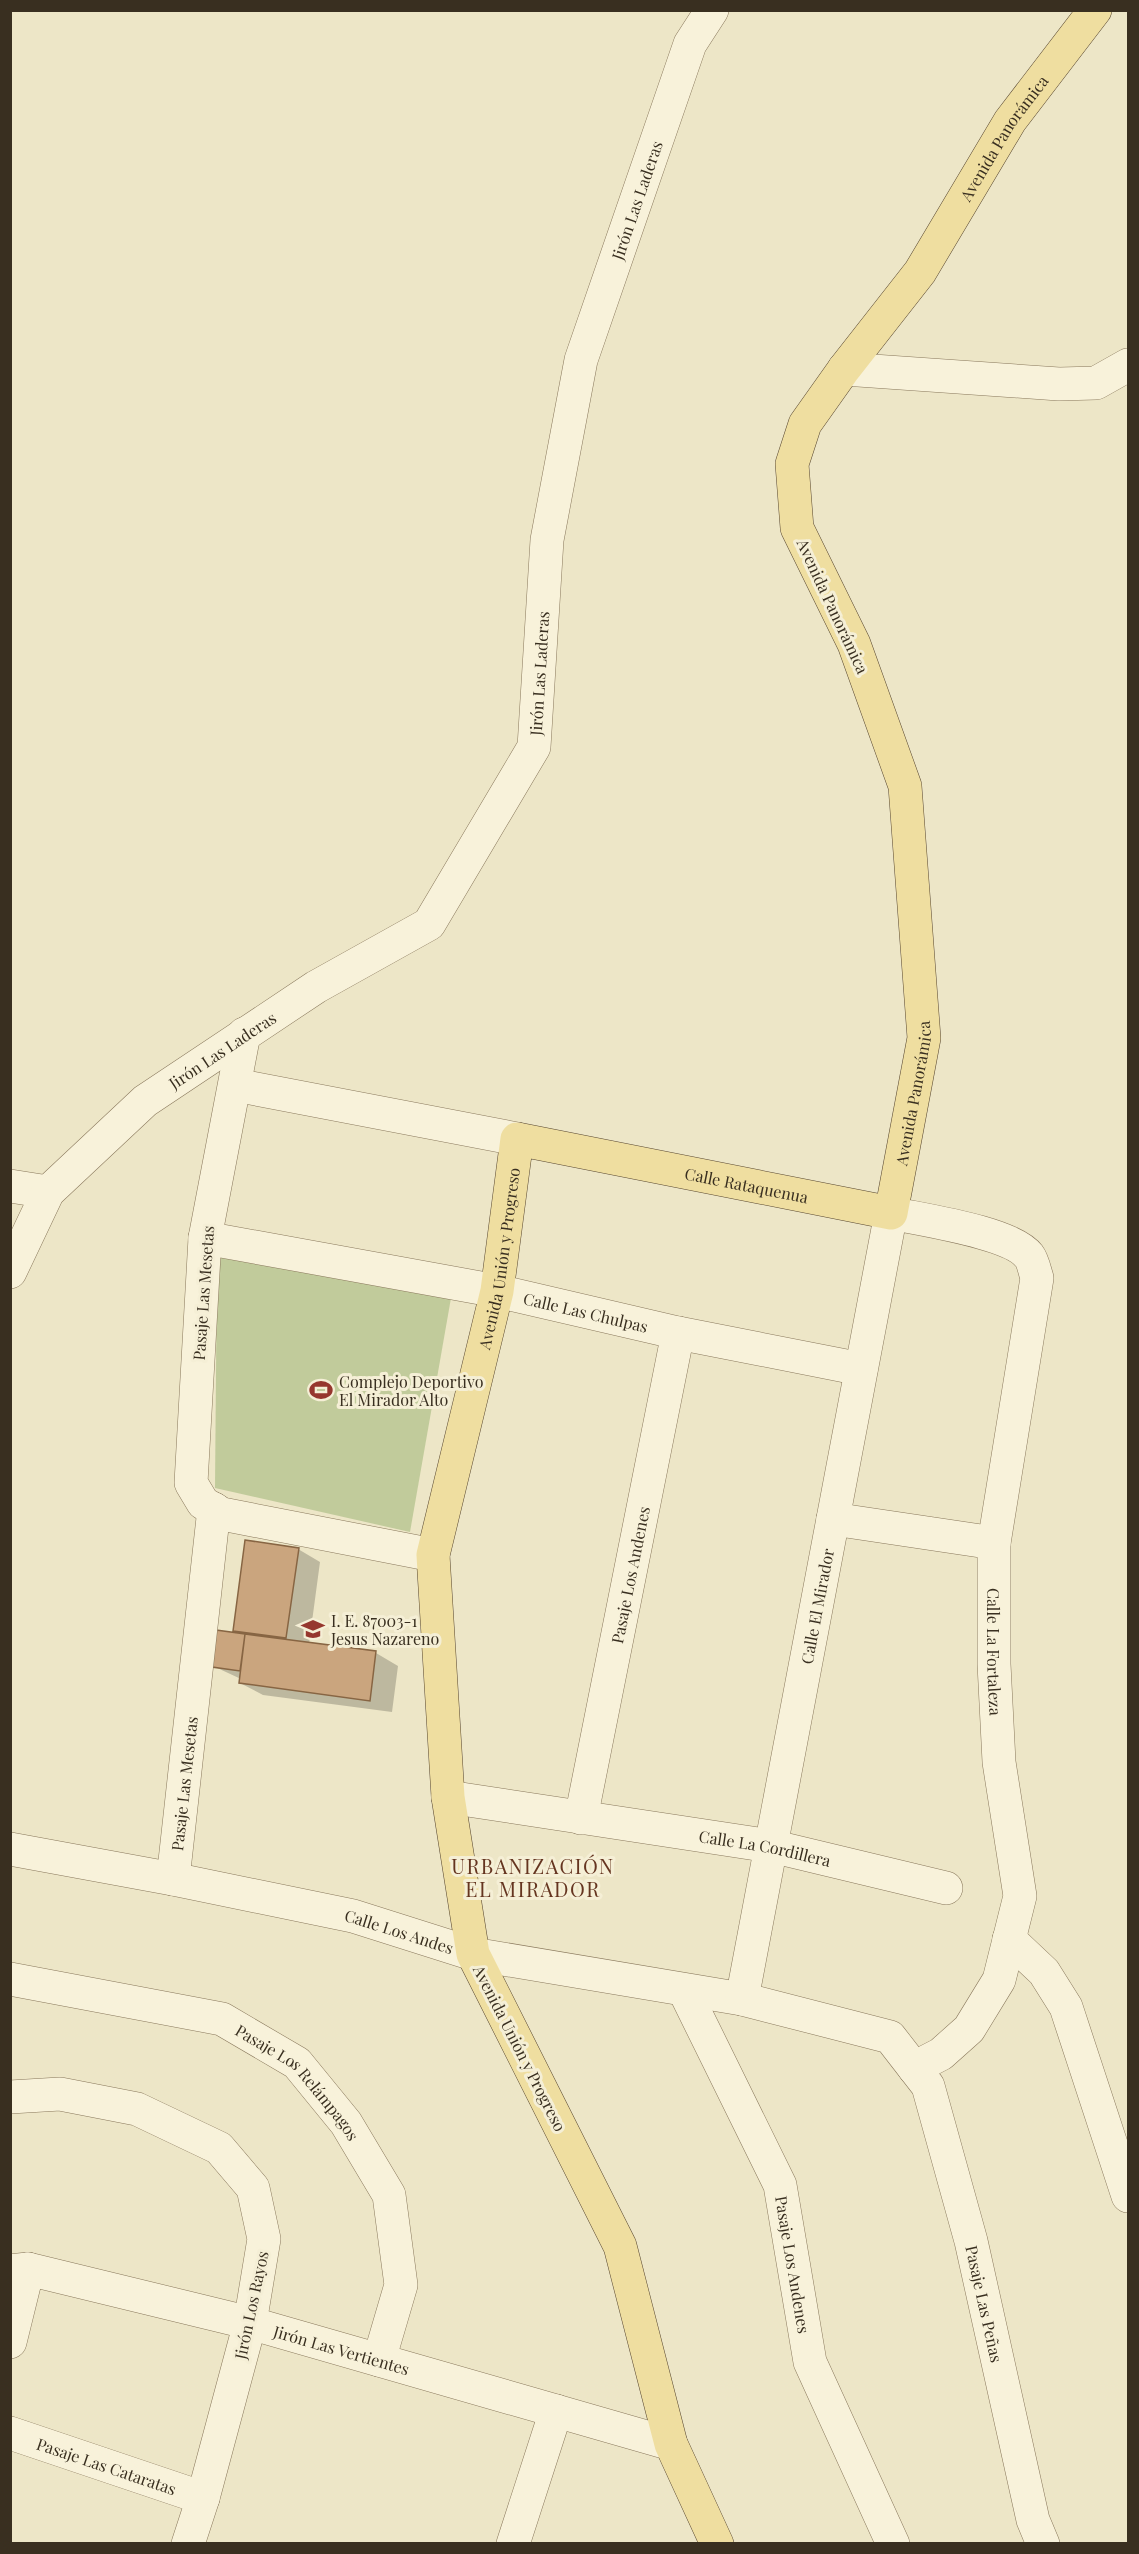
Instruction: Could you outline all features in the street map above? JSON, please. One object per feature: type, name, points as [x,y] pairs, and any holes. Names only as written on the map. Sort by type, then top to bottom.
[{"type":"main road","name":"Avenida Panorámica","points":[[891,1213],[924,1038],[905,786],[854,644],[797,528],[792,464],[805,424],[844,369],[920,272],[1010,122],[1095,10]]},
{"type":"main road","name":"Calle Rataquenua","points":[[517,1139],[891,1213]]},
{"type":"main road","name":"Avenida Unión y Progreso","points":[[517,1139],[497,1291],[433,1555],[448,1797],[473,1954],[620,2246],[671,2444],[717,2544]]},
{"type":"street","name":"Jirón Las Laderas","points":[[10,1272],[48,1192],[145,1101],[316,987],[429,924],[534,747],[547,540],[581,360],[690,44],[712,10]]},
{"type":"street","points":[[844,369],[1059,384],[1096,383],[1128,365]]},
{"type":"street","name":"Pasaje Las Mesetas","points":[[244,1034],[205,1238],[191,1483],[203,1503],[222,1514],[433,1555]]},
{"type":"street","points":[[235,1085],[517,1139]]},
{"type":"street","points":[[10,1186],[48,1192]]},
{"type":"street","name":"Calle Rataquenua","points":[[891,1213],[978,1232]]},
{"type":"street","name":"Calle El Mirador","points":[[742,1999],[891,1213]]},
{"type":"street","name":"Calle La Fortaleza","points":[[914,2068],[941,2054],[969,2029],[999,1980],[1020,1896],[999,1762],[994,1664],[994,1543],[1037,1278],[1029,1256],[1010,1242],[978,1232]]},
{"type":"street","name":"Calle Las Chulpas","points":[[205,1238],[497,1291],[678,1333],[861,1369]]},
{"type":"street","name":"Pasaje Los Andenes","points":[[581,1818],[678,1333]]},
{"type":"street","name":"Pasaje Las Mesetas","points":[[173,1879],[214,1509]]},
{"type":"street","points":[[833,1519],[994,1543]]},
{"type":"street","name":"Calle La Cordillera","points":[[448,1797],[771,1846],[946,1888]]},
{"type":"street","name":"Calle Los Andes","points":[[10,1849],[173,1879],[353,1916],[473,1954],[742,1999],[890,2037],[914,2068]]},
{"type":"street","points":[[1010,1939],[1044,1972],[1066,2007],[1128,2196]]},
{"type":"street","name":"Pasaje Los Relámpagos","points":[[10,1978],[222,2019],[297,2062],[346,2122],[389,2195],[400,2284],[379,2360]]},
{"type":"street","name":"Pasaje Los Andenes","points":[[684,1990],[780,2185],[810,2362],[893,2544]]},
{"type":"street","name":"Pasaje Las Peñas","points":[[914,2068],[928,2086],[965,2219],[1033,2520],[1043,2544]]},
{"type":"street","name":"Jirón Los Rayos","points":[[10,2097],[60,2094],[137,2109],[219,2148],[253,2188],[264,2239],[250,2323],[203,2498],[188,2544]]},
{"type":"street","points":[[10,2342],[19,2270]]},
{"type":"street","name":"Jirón Las Vertientes","points":[[19,2270],[250,2323],[671,2444]]},
{"type":"street","points":[[513,2544],[556,2411]]},
{"type":"street","name":"Pasaje Las Cataratas","points":[[10,2433],[203,2498]]},
{"type":"green space","points":[[217,1257],[451,1298],[410,1532],[215,1488]]},
{"type":"building","points":[[245,1540],[299,1548],[286,1638],[233,1631]]},
{"type":"building","points":[[216,1630],[245,1634],[240,1671],[212,1667]]},
{"type":"building","points":[[245,1634],[376,1651],[370,1701],[239,1683]]},
{"type":"place","name":"Complejo Deportivo El Mirador Alto","points":[[321,1390]]},
{"type":"place","name":"I. E. 87003-1 Jesus Nazareno","points":[[313,1629]]},
{"type":"district","name":"URBANIZACIÓN EL MIRADOR","points":[[533,1876]]}]
